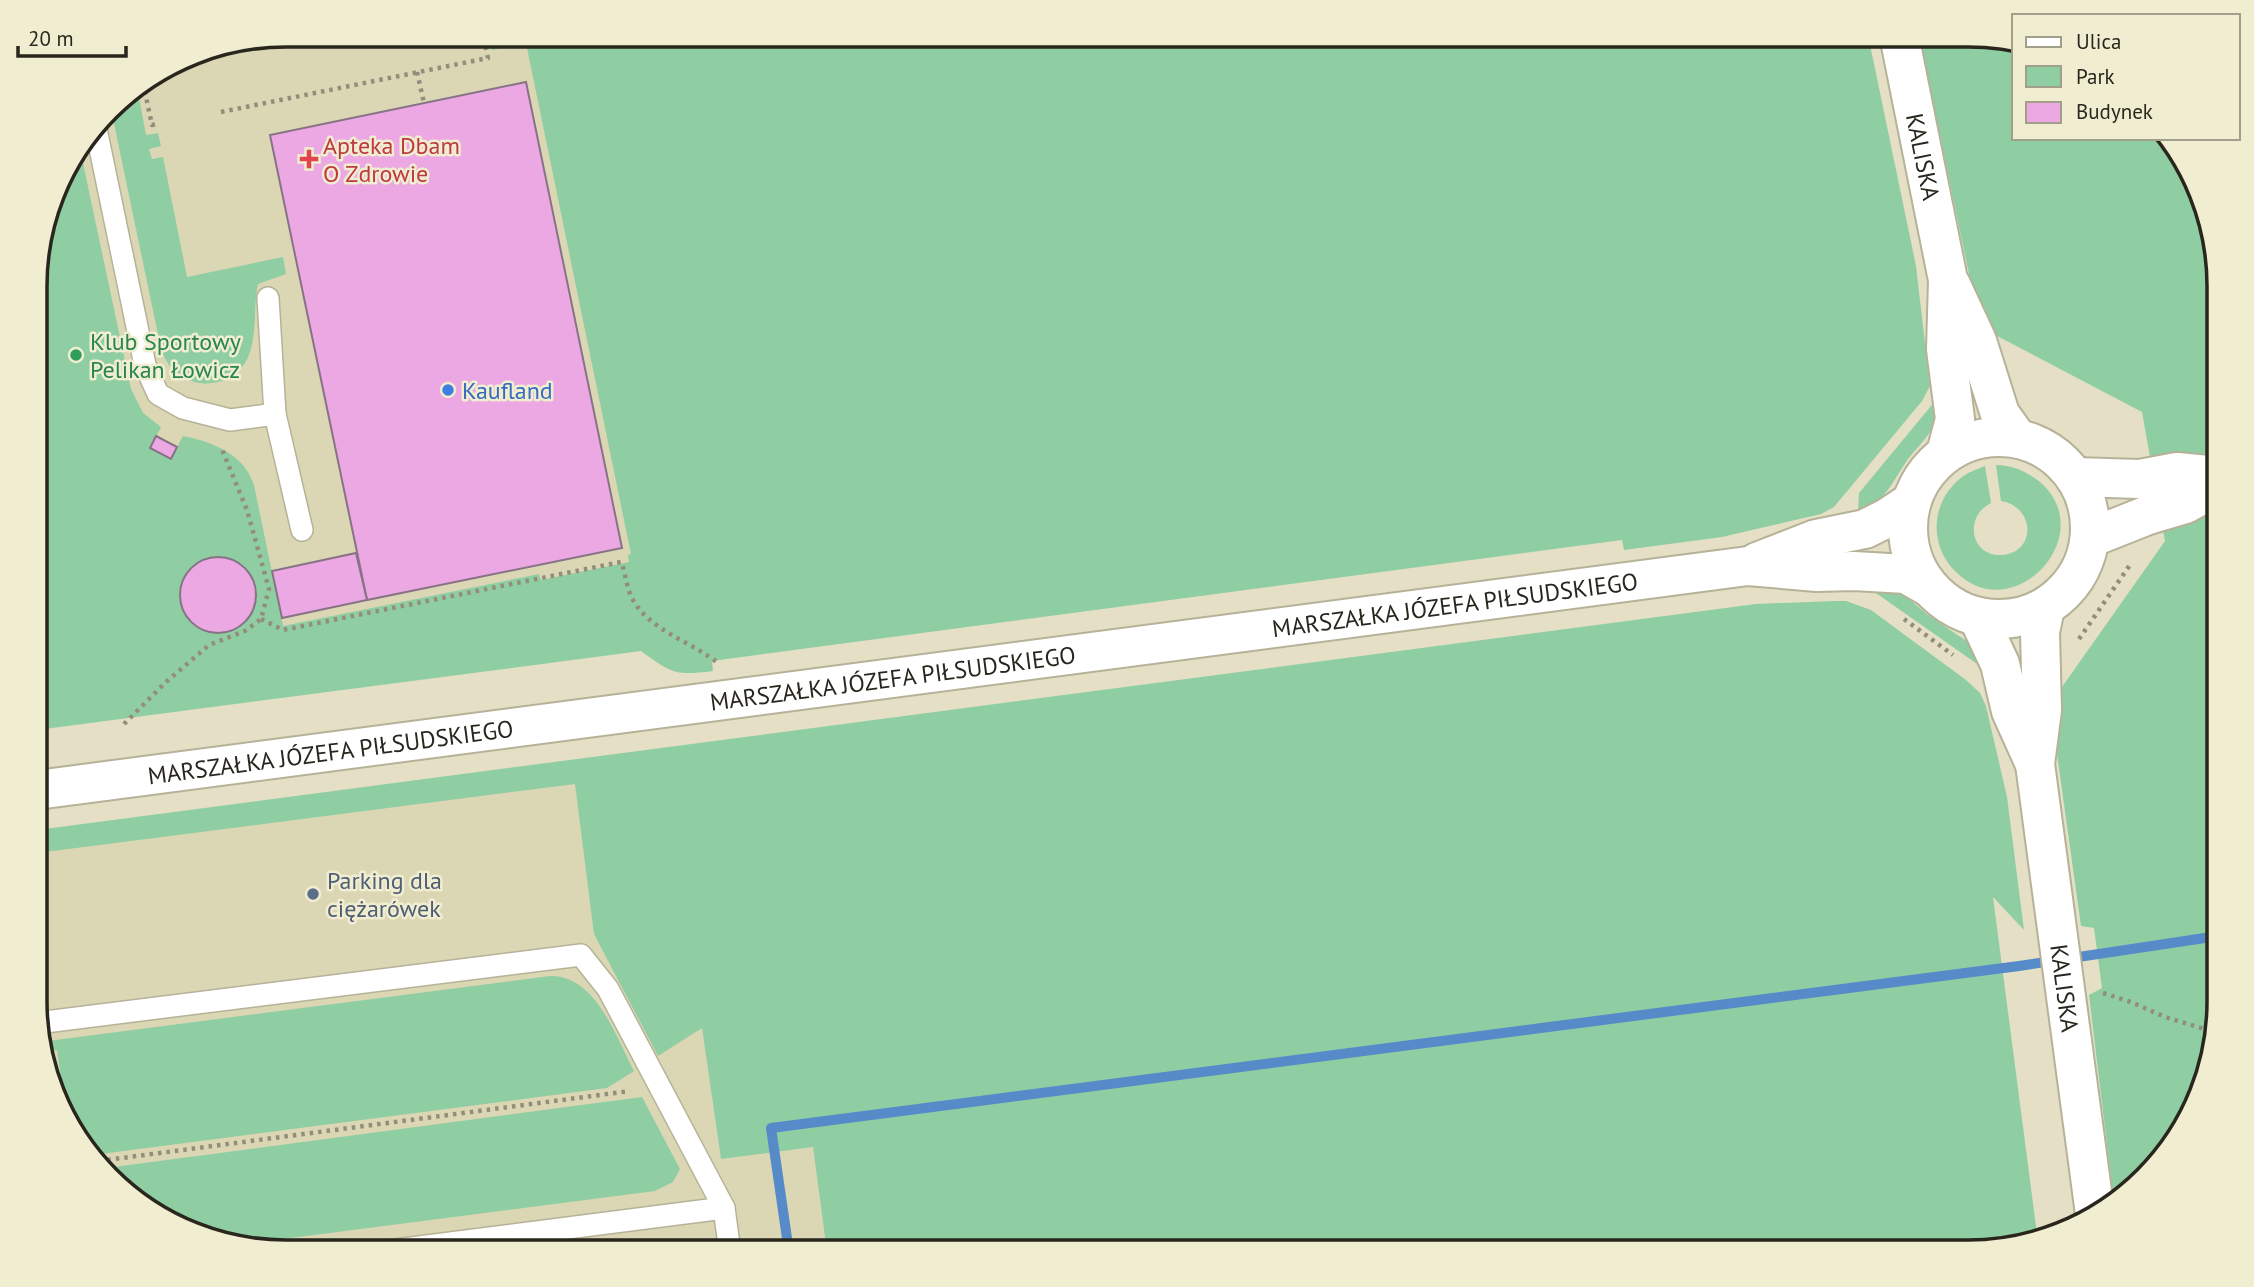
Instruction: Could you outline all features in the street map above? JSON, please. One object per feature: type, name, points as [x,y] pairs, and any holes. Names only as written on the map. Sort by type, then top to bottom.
[{"type":"street","name":"KALISKA","points":[[1901,47],[1948,280],[1946,349],[1955,419],[1947,453]]},
{"type":"street","name":"KALISKA","points":[[1948,280],[1977,341],[2000,414],[2017,438]]},
{"type":"street","points":[[1992,437],[2017,438],[2050,452],[2064,463],[2075,477],[2085,496],[2090,517],[2087,555],[2080,571],[2059,597],[2045,608],[2033,614],[2006,620],[1979,617],[1950,606],[1927,586],[1911,554],[1908,537],[1911,502],[1919,483],[1931,466],[1947,453],[1968,442],[1992,437]]},
{"type":"street","points":[[2075,477],[2140,479],[2177,471],[2206,475]]},
{"type":"street","points":[[2090,538],[2148,515],[2185,504],[2206,493]]},
{"type":"street","name":"MARSZAŁKA JÓZEFA PIŁSUDSKIEGO","points":[[1748,566],[1816,539],[1865,529],[1911,502]]},
{"type":"street","name":"MARSZAŁKA JÓZEFA PIŁSUDSKIEGO","points":[[47,789],[1748,566],[1817,572],[1906,574],[1927,586]]},
{"type":"street","name":"KALISKA","points":[[2045,608],[2040,632],[2042,710],[2035,764],[2094,1204]]},
{"type":"street","name":"KALISKA","points":[[1979,617],[2000,664],[2011,711],[2035,764]]},
{"type":"lane","points":[[98,139],[145,365],[158,394],[183,408],[230,420],[275,414]]},
{"type":"lane","points":[[268,298],[275,414],[302,530]]},
{"type":"lane","points":[[48,1022],[581,955],[608,989],[724,1208],[728,1240]]},
{"type":"lane","points":[[475,1240],[724,1208]]},
{"type":"path","points":[[221,111],[488,58],[486,48]]},
{"type":"path","points":[[417,72],[424,103]]},
{"type":"path","points":[[146,92],[152,125],[157,124]]},
{"type":"path","points":[[124,724],[165,683],[209,645],[245,631],[261,619],[269,589],[247,510],[209,414]]},
{"type":"path","points":[[261,619],[283,630],[621,562],[632,598],[639,608],[722,667]]},
{"type":"path","points":[[2067,996],[2101,993],[2205,1029]]},
{"type":"path","points":[[107,1160],[641,1089]]},
{"type":"shaded area","points":[[270,48],[542,48],[658,623],[183,686],[79,166],[106,128],[128,106],[153,87],[194,65],[239,52]]},
{"type":"shaded area","points":[[663,754],[721,1159],[813,1147],[825,1240],[286,1240],[224,1232],[194,1222],[166,1208],[106,1159],[79,1120],[65,1093],[55,1063],[47,1001],[47,834]]},
{"type":"green space","points":[[1871,47],[1916,266],[1930,386],[1922,401],[1834,507],[1821,514],[1722,537],[1624,550],[1622,540],[712,661],[713,671],[681,673],[667,668],[641,651],[47,729],[47,286],[55,224],[65,194],[82,160],[131,389],[143,413],[161,427],[150,448],[171,459],[183,436],[216,446],[243,465],[254,485],[283,626],[539,574],[541,580],[629,562],[628,555],[631,554],[527,48]]},
{"type":"green space","points":[[1922,47],[1968,47],[2012,52],[2012,140],[2156,140],[2189,194],[2205,255],[2205,1032],[2189,1093],[2167,1134],[2148,1159],[2113,1191],[2089,995],[2102,988],[2094,928],[2081,926],[2050,704],[2165,541],[2142,412],[1980,327]]},
{"type":"green space","points":[[139,98],[146,135],[158,133],[161,146],[149,149],[152,159],[163,157],[187,277],[283,257],[286,274],[258,284],[251,350],[238,371],[227,379],[203,383],[183,377],[169,365],[161,349],[113,121]]},
{"type":"green space","points":[[1936,400],[1933,427],[1887,491],[1876,502],[1858,513],[1859,493]]},
{"type":"green space","points":[[1996,465],[2020,470],[2040,482],[2056,503],[2061,526],[2055,549],[2042,568],[2024,583],[2002,589],[1978,587],[1956,572],[1940,548],[1937,535],[1937,522],[1945,496],[1965,475],[1985,466],[1991,503],[1982,509],[1977,517],[1974,535],[1983,550],[1991,554],[2002,555],[2021,547],[2026,539],[2026,520],[2012,505],[2001,501]]},
{"type":"green space","points":[[1873,591],[1902,593],[1928,615],[1968,642],[1974,649],[1980,666]]},
{"type":"green space","points":[[1846,601],[1871,610],[1966,680],[1980,693],[1986,706],[2007,797],[2024,930],[1993,897],[2036,1229],[1984,1239],[825,1240],[813,1147],[721,1159],[702,1028],[658,1056],[594,934],[575,784],[47,852],[47,829],[1756,604]]},
{"type":"green space","points":[[550,976],[566,978],[592,997],[612,1026],[634,1071],[607,1088],[102,1154],[87,1134],[65,1093],[57,1050],[53,1050],[51,1041]]},
{"type":"green space","points":[[642,1097],[680,1169],[673,1182],[655,1191],[279,1240],[224,1232],[194,1222],[166,1208],[114,1167]]},
{"type":"building","points":[[526,82],[622,548],[367,600],[270,135]]},
{"type":"building","points":[[156,436],[177,447],[171,459],[150,448]]},
{"type":"building","points":[[356,553],[367,600],[282,618],[272,571]]},
{"type":"building","points":[[218,557],[233,560],[245,568],[253,580],[256,595],[253,610],[245,622],[233,630],[218,633],[203,630],[191,622],[183,610],[180,595],[183,580],[191,568],[203,560]]},
{"type":"waterway","points":[[787,1240],[771,1128],[2019,966],[2206,938]]},
{"type":"place","name":"Apteka Dbam O Zdrowie","points":[[309,159]]},
{"type":"place","name":"Klub Sportowy Pelikan Łowicz","points":[[76,355]]},
{"type":"place","name":"Kaufland","points":[[448,390]]},
{"type":"place","name":"Parking dla ciężarówek","points":[[313,894]]}]
